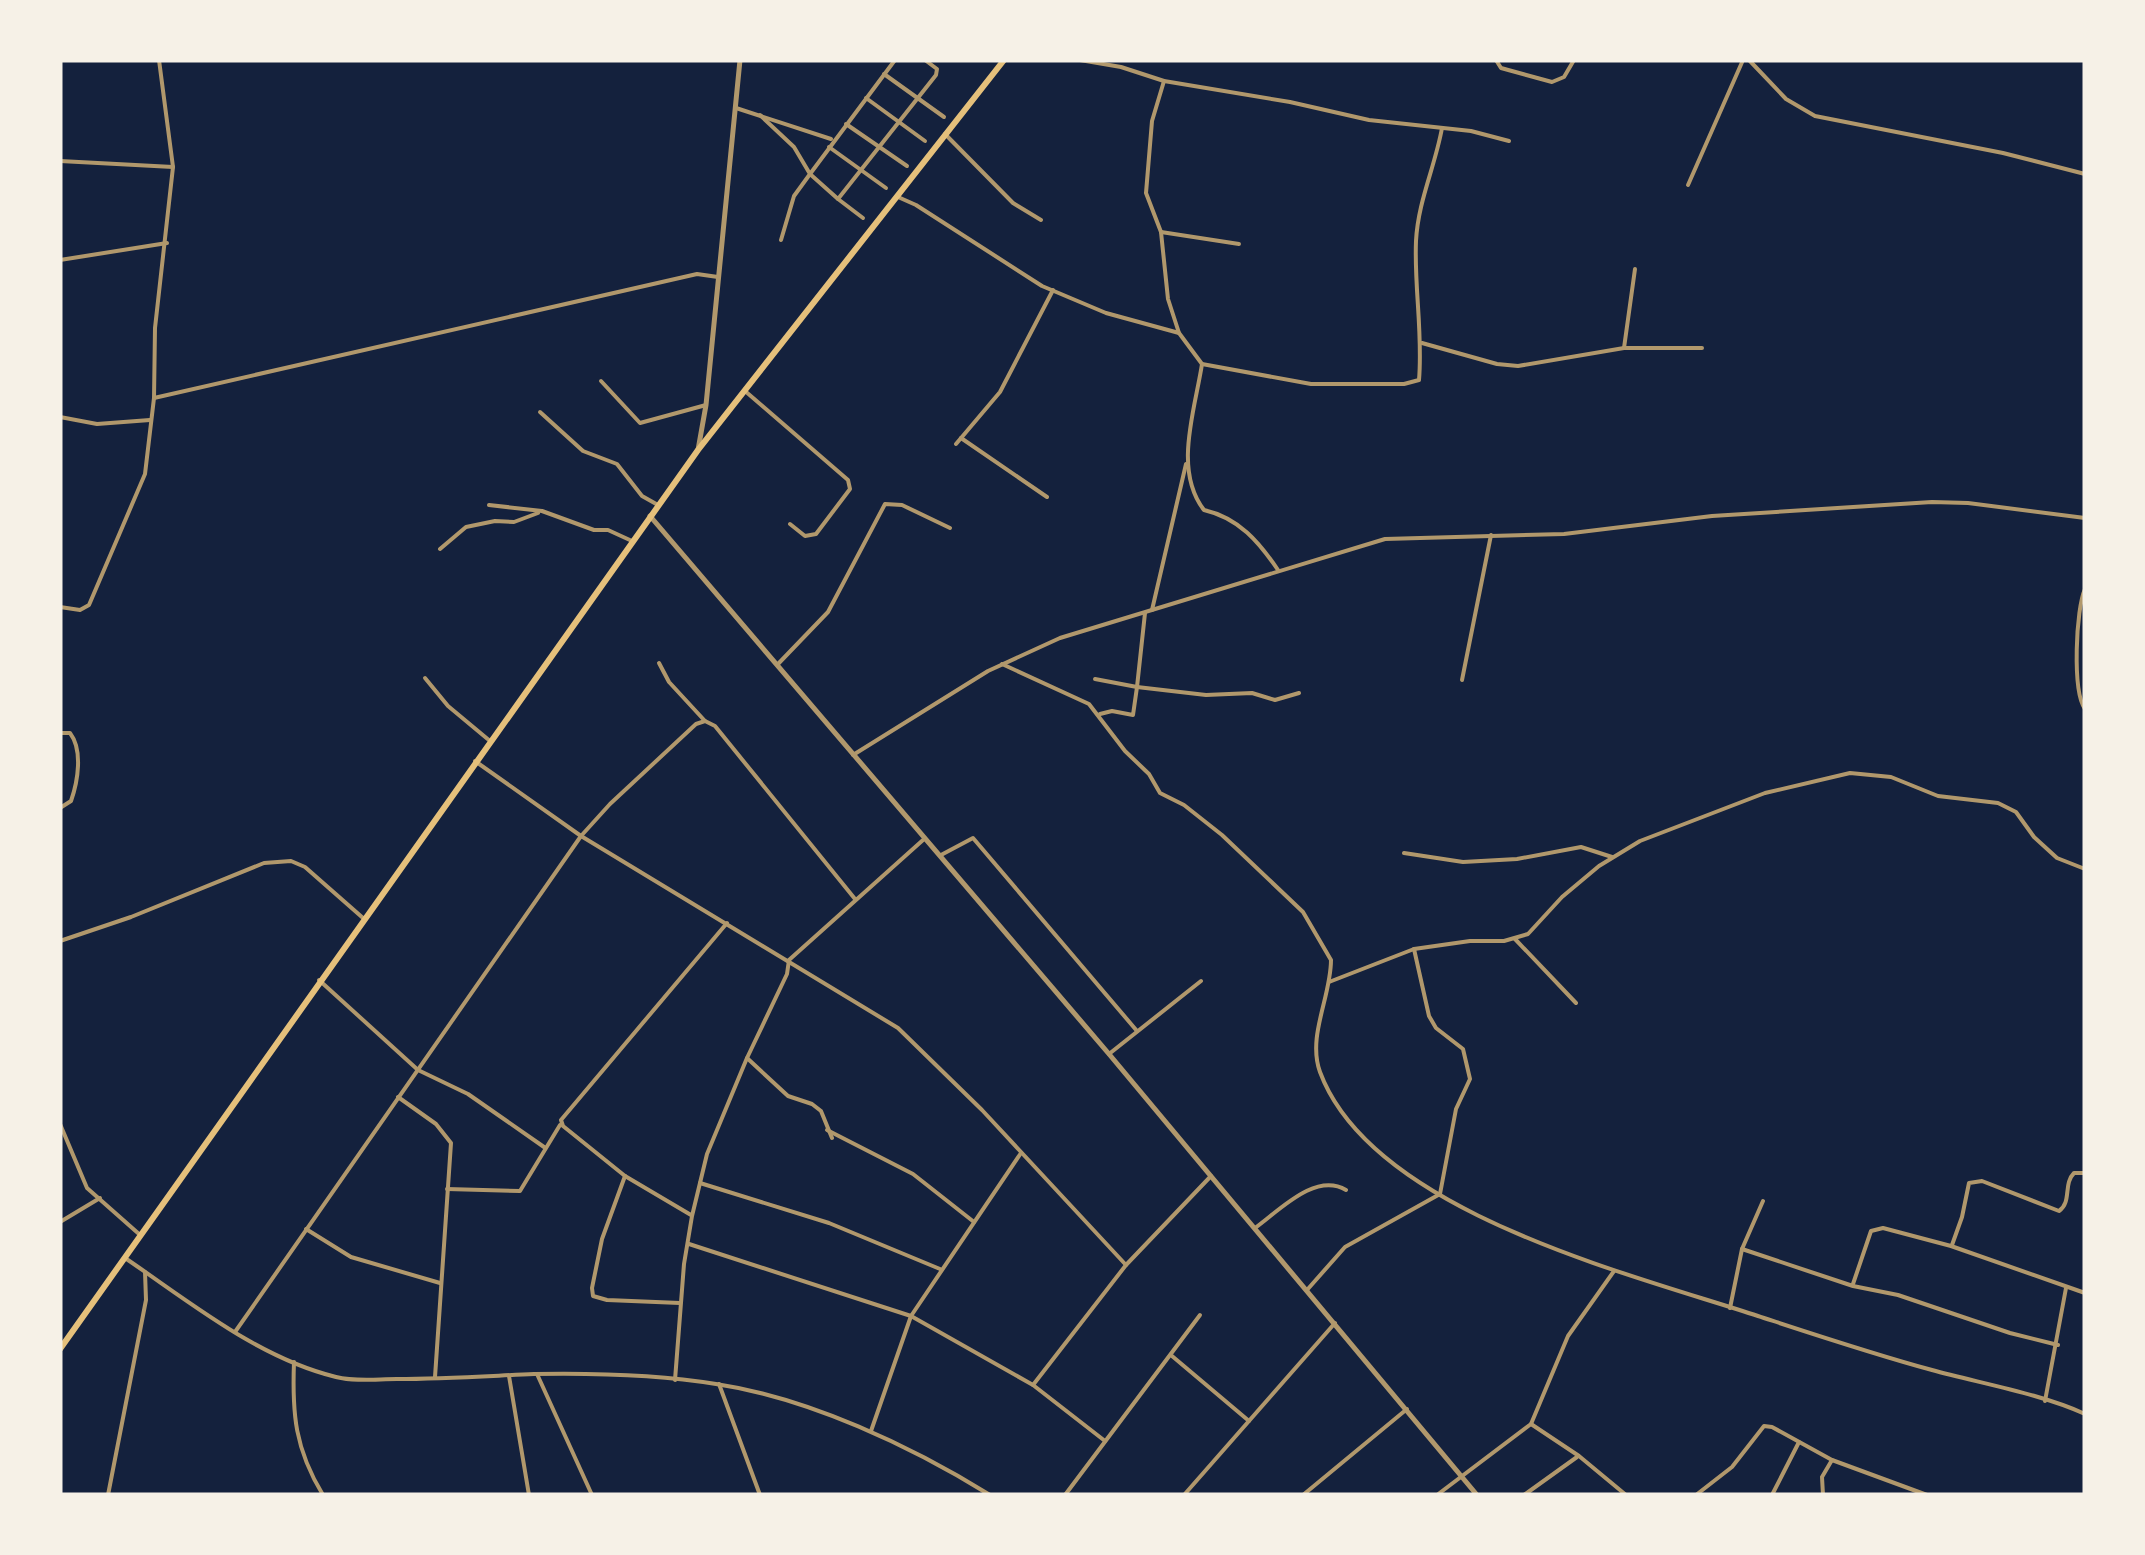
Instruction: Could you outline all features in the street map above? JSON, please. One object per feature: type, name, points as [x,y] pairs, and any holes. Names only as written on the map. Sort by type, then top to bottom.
[{"type":"main road","points":[[60,1349],[698,450],[1004,60]]},
{"type":"street","points":[[60,608],[80,610],[89,605],[144,474],[173,166],[159,60]]},
{"type":"street","points":[[698,450],[706,404],[740,60]]},
{"type":"street","points":[[781,240],[794,196],[895,60]]},
{"type":"street","points":[[838,199],[937,72],[926,60]]},
{"type":"street","points":[[1080,60],[1122,67],[1164,81],[1369,120],[1471,130],[1509,141]]},
{"type":"street","points":[[1496,60],[1501,68],[1552,82],[1564,77],[1574,60]]},
{"type":"street","points":[[1688,185],[1746,60],[1786,99],[1815,116],[2003,153],[2085,174]]},
{"type":"street","points":[[884,74],[944,117]]},
{"type":"street","points":[[1164,81],[1152,122],[1146,193],[1161,232],[1168,299],[1179,334],[1202,364],[1311,384],[1404,384],[1419,380],[1422,343],[1416,240],[1421,200],[1435,166],[1442,128]]},
{"type":"street","points":[[866,98],[925,141]]},
{"type":"street","points":[[736,108],[833,140]]},
{"type":"street","points":[[760,115],[794,147],[810,174],[863,218]]},
{"type":"street","points":[[846,124],[907,166]]},
{"type":"street","points":[[945,134],[1013,203],[1041,220]]},
{"type":"street","points":[[828,147],[886,188]]},
{"type":"street","points":[[60,161],[173,166]]},
{"type":"street","points":[[896,196],[1053,290],[1106,313],[1179,334]]},
{"type":"street","points":[[1161,232],[1239,244]]},
{"type":"street","points":[[60,260],[166,243]]},
{"type":"street","points":[[1624,348],[1635,269]]},
{"type":"street","points":[[154,398],[697,274],[718,277]]},
{"type":"street","points":[[956,444],[1000,392],[1053,290]]},
{"type":"street","points":[[1422,343],[1518,366],[1624,348],[1702,348]]},
{"type":"street","points":[[1152,610],[1187,459],[1202,364]]},
{"type":"street","points":[[601,381],[640,423],[706,404]]},
{"type":"street","points":[[745,391],[848,480],[850,489],[816,534],[805,536],[790,524]]},
{"type":"street","points":[[540,412],[582,451],[618,464],[642,496],[658,505]]},
{"type":"street","points":[[60,417],[97,424],[150,420]]},
{"type":"street","points":[[961,438],[1047,496]]},
{"type":"street","points":[[1187,459],[1194,497],[1204,510],[1249,532],[1278,570]]},
{"type":"street","points":[[852,755],[1002,664],[1060,638],[1385,539],[1564,534],[1712,516],[1932,502],[2085,518]]},
{"type":"street","points":[[489,504],[542,511],[632,541]]},
{"type":"street","points":[[776,665],[828,612],[885,504],[902,505],[950,528]]},
{"type":"street","points":[[440,549],[466,527],[514,522],[542,511]]},
{"type":"street","points":[[650,516],[1477,1495]]},
{"type":"street","points":[[1462,680],[1491,534]]},
{"type":"street","points":[[2085,588],[2075,659],[2081,705],[2085,709]]},
{"type":"street","points":[[1098,715],[1112,711],[1132,715],[1145,613]]},
{"type":"street","points":[[658,663],[669,682],[704,721],[715,726],[749,764],[855,899]]},
{"type":"street","points":[[1002,664],[1089,704],[1125,751],[1149,774],[1160,793],[1184,805],[1222,834],[1303,912],[1331,960],[1318,1026],[1317,1060],[1326,1083],[1363,1138],[1384,1157],[1440,1194],[1534,1241],[1614,1271],[1841,1345],[2085,1414]]},
{"type":"street","points":[[425,678],[448,706],[490,740]]},
{"type":"street","points":[[1095,679],[1206,695],[1252,693],[1275,700],[1299,692]]},
{"type":"street","points":[[235,1332],[581,836],[639,777],[704,721]]},
{"type":"street","points":[[60,733],[70,733],[75,738],[78,772],[71,800],[60,808]]},
{"type":"street","points":[[475,761],[581,836],[898,1028],[1126,1264]]},
{"type":"street","points":[[1329,982],[1414,949],[1515,939],[1528,934],[1562,897],[1612,857],[1640,841],[1765,792],[1850,773],[1891,777],[1938,796],[1998,803],[2016,812],[2034,837],[2057,858],[2085,869]]},
{"type":"street","points":[[940,855],[973,838],[1137,1031]]},
{"type":"street","points":[[675,1380],[680,1303],[700,1183],[747,1058],[787,974],[789,960],[924,840]]},
{"type":"street","points":[[1404,853],[1462,862],[1516,859],[1581,847],[1612,857]]},
{"type":"street","points":[[60,941],[264,863],[304,866],[363,918]]},
{"type":"street","points":[[447,1189],[520,1190],[561,1122],[727,924]]},
{"type":"street","points":[[1515,939],[1576,1003]]},
{"type":"street","points":[[1414,949],[1429,1016],[1436,1028],[1462,1049],[1470,1079],[1456,1109],[1440,1194]]},
{"type":"street","points":[[320,980],[418,1070],[468,1094],[544,1147]]},
{"type":"street","points":[[1108,1054],[1201,981]]},
{"type":"street","points":[[747,1058],[788,1096],[821,1111],[832,1138]]},
{"type":"street","points":[[398,1097],[449,1137],[452,1151],[435,1379]]},
{"type":"street","points":[[561,1122],[624,1176],[692,1216]]},
{"type":"street","points":[[60,1124],[87,1188],[140,1236]]},
{"type":"street","points":[[828,1130],[913,1174],[974,1222]]},
{"type":"street","points":[[870,1431],[911,1316],[1020,1153]]},
{"type":"street","points":[[1951,1246],[1968,1184],[1982,1182],[2058,1211],[2066,1203],[2069,1178],[2074,1173],[2085,1173]]},
{"type":"street","points":[[624,1176],[602,1239],[593,1296],[680,1303]]},
{"type":"street","points":[[1033,1385],[1126,1264],[1211,1176]]},
{"type":"street","points":[[700,1183],[830,1223],[942,1270]]},
{"type":"street","points":[[1255,1228],[1311,1188],[1328,1183],[1346,1190]]},
{"type":"street","points":[[1307,1290],[1345,1247],[1440,1194]]},
{"type":"street","points":[[60,1222],[100,1198]]},
{"type":"street","points":[[1730,1308],[1742,1249],[1763,1201]]},
{"type":"street","points":[[1853,1286],[1876,1228],[1951,1246],[2085,1293]]},
{"type":"street","points":[[306,1230],[351,1257],[440,1283]]},
{"type":"street","points":[[688,1244],[911,1316],[1033,1385],[1106,1441]]},
{"type":"street","points":[[1742,1249],[1853,1286],[1898,1295],[2058,1345]]},
{"type":"street","points":[[125,1258],[235,1332],[294,1362],[342,1378],[538,1374],[718,1384],[798,1405],[870,1431],[990,1495]]},
{"type":"street","points":[[1438,1495],[1531,1424],[1568,1336],[1614,1271]]},
{"type":"street","points":[[108,1495],[146,1300],[146,1272]]},
{"type":"street","points":[[2045,1401],[2066,1288]]},
{"type":"street","points":[[1065,1495],[1200,1315]]},
{"type":"street","points":[[1184,1495],[1335,1323]]},
{"type":"street","points":[[1171,1355],[1249,1421]]},
{"type":"street","points":[[294,1362],[293,1412],[299,1443],[303,1461],[322,1495]]},
{"type":"street","points":[[538,1374],[592,1495]]},
{"type":"street","points":[[509,1376],[529,1495]]},
{"type":"street","points":[[718,1384],[760,1495]]},
{"type":"street","points":[[1303,1495],[1407,1409]]},
{"type":"street","points":[[1531,1424],[1579,1456],[1626,1495]]},
{"type":"street","points":[[1696,1495],[1732,1467],[1764,1426],[1772,1426],[1832,1460],[1927,1495]]},
{"type":"street","points":[[1772,1495],[1799,1442]]},
{"type":"street","points":[[1524,1495],[1579,1456]]},
{"type":"street","points":[[1822,1495],[1822,1477],[1832,1460]]}]
